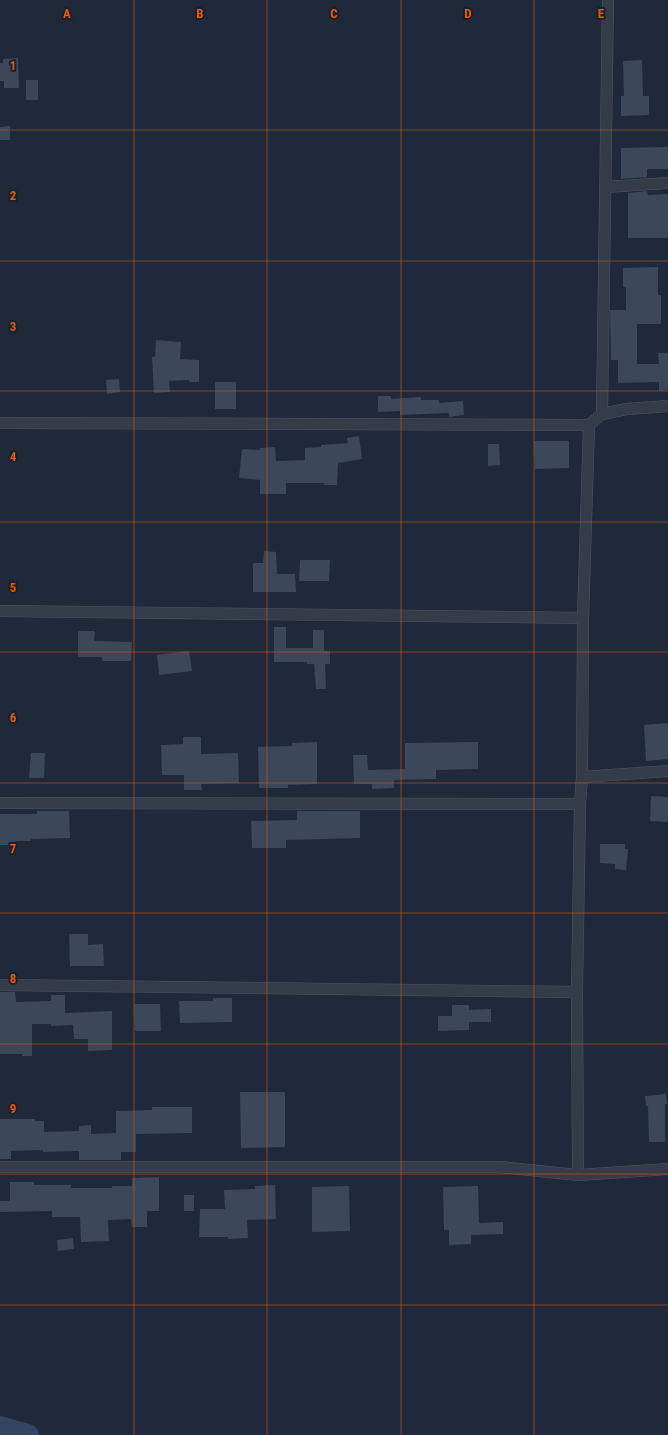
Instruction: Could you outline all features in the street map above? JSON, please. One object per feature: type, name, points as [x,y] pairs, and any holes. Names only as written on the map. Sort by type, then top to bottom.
[{"type":"street","points":[[602,414],[608,0]]},
{"type":"street","points":[[605,187],[668,183]]},
{"type":"street","points":[[0,423],[589,425],[602,414],[627,409],[668,406]]},
{"type":"street","points":[[578,1175],[577,992],[580,804],[582,777],[583,618],[589,425]]},
{"type":"street","points":[[0,611],[583,618]]},
{"type":"street","points":[[582,777],[668,771]]},
{"type":"street","points":[[0,803],[580,804]]},
{"type":"street","points":[[0,985],[577,992]]},
{"type":"street","points":[[0,1167],[500,1167],[578,1175],[668,1169]]},
{"type":"building","points":[[18,58],[19,88],[4,88],[4,81],[0,81],[0,63],[3,63],[3,59]]},
{"type":"building","points":[[642,60],[643,96],[649,96],[649,115],[621,116],[621,96],[624,96],[623,61]]},
{"type":"building","points":[[26,80],[38,80],[38,100],[26,100]]},
{"type":"building","points":[[10,126],[10,140],[0,140],[0,127]]},
{"type":"building","points":[[668,147],[668,169],[647,169],[647,177],[621,179],[621,148]]},
{"type":"building","points":[[647,191],[648,195],[668,194],[668,238],[628,238],[628,193]]},
{"type":"building","points":[[658,267],[658,295],[661,295],[661,324],[637,324],[637,364],[659,364],[658,353],[668,353],[668,390],[659,391],[659,382],[618,383],[618,360],[611,360],[610,310],[626,310],[626,287],[623,287],[623,268]]},
{"type":"building","points":[[156,340],[181,342],[180,359],[199,360],[199,382],[189,382],[189,380],[169,381],[170,392],[154,393],[152,357],[155,357]]},
{"type":"building","points":[[119,379],[120,392],[107,394],[106,380]]},
{"type":"building","points":[[215,382],[236,382],[236,409],[215,409]]},
{"type":"building","points":[[378,396],[391,396],[391,399],[421,397],[421,400],[439,400],[439,403],[463,401],[464,415],[449,417],[449,413],[400,415],[400,411],[378,412]]},
{"type":"building","points":[[359,436],[362,459],[338,463],[337,485],[324,485],[324,483],[286,483],[286,494],[260,494],[260,480],[239,478],[242,449],[260,450],[260,448],[275,447],[276,461],[305,460],[305,448],[348,443],[347,438]]},
{"type":"building","points":[[534,441],[569,441],[569,468],[535,469]]},
{"type":"building","points":[[488,444],[499,444],[500,465],[488,466]]},
{"type":"building","points":[[264,551],[276,552],[277,574],[295,574],[296,592],[253,592],[253,563],[263,563]]},
{"type":"building","points":[[300,560],[330,560],[329,581],[299,581]]},
{"type":"building","points":[[274,627],[286,627],[286,648],[313,648],[313,630],[324,630],[324,651],[330,651],[330,664],[325,664],[326,689],[316,689],[314,664],[307,664],[307,662],[274,662]]},
{"type":"building","points":[[78,631],[95,631],[94,641],[132,642],[131,661],[102,661],[102,657],[78,657]]},
{"type":"building","points":[[189,651],[192,671],[159,675],[157,655]]},
{"type":"building","points":[[668,723],[668,759],[646,761],[644,725]]},
{"type":"building","points":[[183,737],[201,737],[201,754],[238,753],[239,783],[201,784],[202,790],[184,790],[184,775],[162,775],[161,745],[183,744]]},
{"type":"building","points":[[317,742],[317,784],[288,785],[288,788],[259,788],[258,747],[292,746],[292,743]]},
{"type":"building","points":[[478,742],[478,769],[436,770],[436,779],[394,780],[394,788],[372,789],[372,784],[354,784],[353,755],[367,755],[368,770],[405,769],[405,743]]},
{"type":"building","points":[[31,753],[45,753],[44,778],[29,778]]},
{"type":"building","points":[[651,796],[668,797],[668,822],[650,821]]},
{"type":"building","points":[[37,811],[69,811],[70,838],[31,839],[31,841],[15,841],[15,845],[0,845],[0,814],[37,814]]},
{"type":"building","points":[[297,811],[360,811],[360,838],[286,840],[286,848],[252,848],[251,821],[297,820]]},
{"type":"building","points":[[600,844],[625,844],[625,849],[628,849],[626,870],[615,869],[615,864],[600,863]]},
{"type":"building","points":[[69,934],[88,934],[88,945],[103,944],[104,966],[70,966]]},
{"type":"building","points":[[0,992],[15,992],[16,1002],[51,1001],[51,995],[65,995],[65,1013],[112,1011],[112,1050],[88,1051],[88,1039],[74,1039],[73,1025],[51,1026],[51,1024],[32,1024],[32,1056],[22,1056],[22,1054],[0,1054]]},
{"type":"building","points":[[213,998],[232,998],[232,1022],[180,1023],[179,1001],[213,1001]]},
{"type":"building","points":[[134,1004],[160,1004],[161,1031],[135,1031]]},
{"type":"building","points":[[452,1005],[469,1005],[469,1010],[491,1009],[491,1022],[469,1022],[469,1030],[438,1031],[438,1016],[452,1016]]},
{"type":"building","points":[[240,1092],[285,1092],[285,1147],[241,1148]]},
{"type":"building","points":[[666,1094],[667,1104],[665,1104],[665,1142],[649,1142],[648,1106],[646,1106],[645,1096]]},
{"type":"building","points":[[152,1107],[192,1107],[192,1133],[136,1134],[136,1152],[121,1152],[121,1160],[79,1160],[79,1151],[43,1152],[43,1150],[11,1151],[11,1159],[0,1159],[0,1119],[35,1119],[35,1121],[44,1121],[44,1132],[79,1131],[79,1126],[91,1125],[91,1134],[116,1133],[116,1111],[152,1110]]},
{"type":"building","points":[[159,1177],[159,1211],[147,1211],[147,1227],[132,1227],[131,1219],[108,1220],[109,1241],[81,1242],[80,1217],[52,1217],[52,1211],[0,1212],[0,1201],[10,1201],[10,1182],[34,1182],[34,1185],[71,1185],[71,1188],[112,1188],[112,1186],[132,1186],[132,1178]]},
{"type":"building","points":[[275,1185],[276,1219],[247,1220],[248,1238],[228,1239],[228,1237],[199,1237],[200,1209],[225,1209],[224,1190],[255,1189],[255,1186]]},
{"type":"building","points":[[349,1186],[350,1231],[312,1232],[312,1187]]},
{"type":"building","points":[[478,1186],[479,1223],[503,1222],[503,1234],[471,1235],[471,1244],[449,1245],[449,1230],[444,1230],[443,1187]]},
{"type":"building","points":[[184,1195],[194,1195],[194,1211],[184,1211]]},
{"type":"building","points":[[73,1238],[74,1249],[58,1251],[57,1240]]},
{"type":"waterway","points":[[0,1427],[28,1435]]}]
